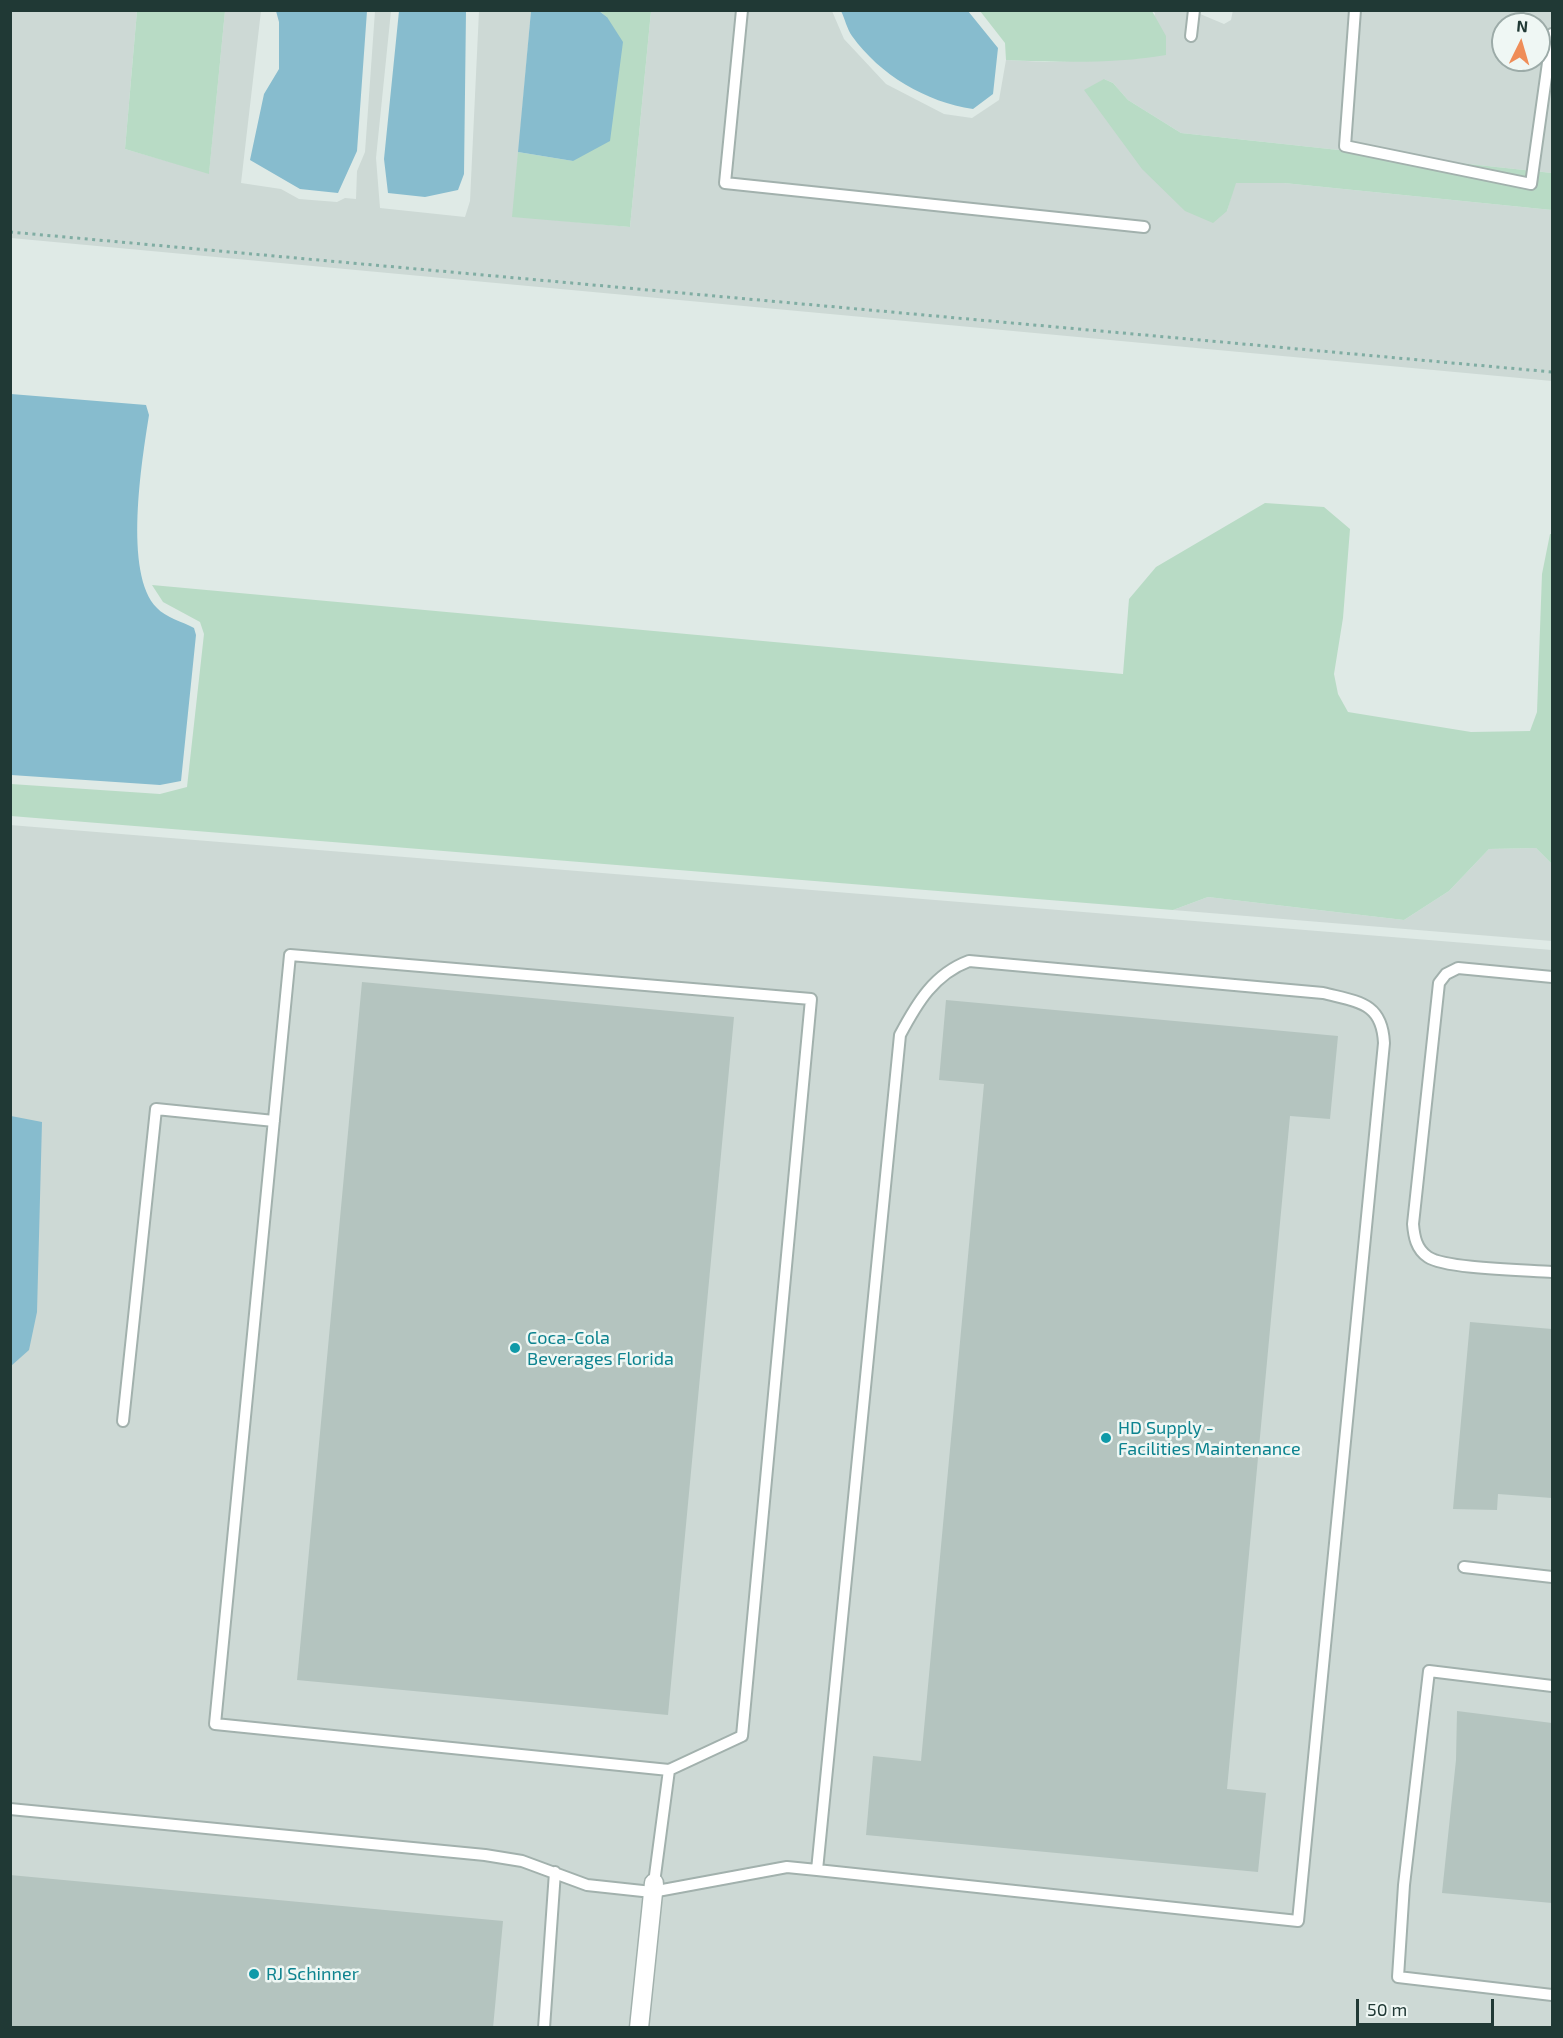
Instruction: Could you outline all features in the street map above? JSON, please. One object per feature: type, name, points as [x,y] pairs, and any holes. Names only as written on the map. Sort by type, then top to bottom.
[{"type":"street","points":[[639,2028],[653,1887]]},
{"type":"lane","points":[[742,10],[725,183],[1144,227]]},
{"type":"lane","points":[[1191,36],[1194,10]]},
{"type":"lane","points":[[1355,10],[1346,146],[1532,184],[1552,34]]},
{"type":"lane","points":[[290,955],[811,999],[742,1736],[669,1770],[215,1724],[290,955]]},
{"type":"lane","points":[[10,1809],[408,1846],[522,1861],[587,1885],[653,1887],[787,1867],[1298,1921],[1384,1043],[1380,1018],[1371,1009],[1359,1002],[1323,993],[969,961],[940,975],[922,997],[900,1035],[817,1870]]},
{"type":"lane","points":[[1552,977],[1458,968],[1446,974],[1439,983],[1413,1224],[1414,1240],[1428,1257],[1449,1263],[1552,1272]]},
{"type":"lane","points":[[123,1421],[156,1109],[274,1121]]},
{"type":"lane","points":[[1464,1567],[1552,1578]]},
{"type":"lane","points":[[1552,1686],[1429,1671],[1404,1885],[1398,1977],[1552,1995]]},
{"type":"lane","points":[[653,1887],[669,1770]]},
{"type":"lane","points":[[544,2028],[555,1872]]},
{"type":"path","points":[[10,232],[1552,372]]},
{"type":"shaded area","points":[[1233,10],[1552,11],[1552,173],[1181,133],[1128,100],[1113,83],[1104,79],[1227,211],[1235,183],[1284,183],[1552,210],[1552,381],[11,238],[10,11],[137,11],[125,149],[209,173],[225,11],[261,11],[241,183],[281,189],[299,199],[337,202],[345,198],[356,199],[357,171],[365,152],[375,11],[391,11],[376,158],[380,208],[465,217],[470,201],[479,11],[531,11],[513,216],[630,227],[651,11],[832,11],[844,39],[886,84],[944,114],[972,118],[999,100],[1006,60],[1045,62],[1145,58],[1155,13],[1152,11],[1193,11],[1224,24],[1231,20]]},
{"type":"shaded area","points":[[10,825],[1552,950],[1552,2027],[11,2027]]},
{"type":"shaded area","points":[[1536,848],[1552,864],[1552,941],[1173,910],[1208,897],[1404,920],[1449,891],[1489,849]]},
{"type":"green space","points":[[137,11],[225,11],[209,174],[125,149]]},
{"type":"green space","points":[[599,11],[651,11],[630,227],[512,217],[518,152],[573,161],[607,17]]},
{"type":"green space","points":[[980,11],[1152,11],[1166,36],[1166,55],[1106,61],[1006,60],[1005,43]]},
{"type":"green space","points":[[1104,79],[1113,83],[1128,100],[1181,133],[1552,173],[1552,210],[1284,183],[1236,183],[1227,211],[1213,223],[1185,211],[1142,169],[1084,90]]},
{"type":"green space","points":[[1265,503],[1324,507],[1350,529],[1343,618],[1334,674],[1338,694],[1348,712],[1471,732],[1530,731],[1537,712],[1542,574],[1550,534],[1552,534],[1552,864],[1536,848],[1489,849],[1449,891],[1404,920],[1208,897],[1173,910],[11,816],[11,784],[160,794],[187,787],[204,634],[200,622],[163,602],[152,585],[1123,674],[1129,599],[1156,567]]},
{"type":"water","points":[[276,11],[367,11],[357,151],[338,193],[300,189],[250,160],[264,94],[279,69],[279,22]]},
{"type":"water","points":[[399,11],[466,11],[464,174],[458,190],[425,197],[388,193],[384,159]]},
{"type":"water","points":[[531,11],[599,11],[607,17],[623,42],[610,141],[573,161],[518,152]]},
{"type":"water","points":[[841,11],[968,11],[998,48],[993,94],[973,109],[921,93],[890,74],[863,50],[850,33]]},
{"type":"water","points":[[11,394],[146,405],[149,415],[139,487],[140,570],[147,592],[157,608],[169,617],[194,628],[196,635],[181,781],[160,785],[11,775]]},
{"type":"water","points":[[11,1116],[42,1122],[37,1312],[29,1350],[11,1366]]},
{"type":"building","name":"Coca-Cola Beverages Florida","points":[[362,982],[734,1017],[668,1715],[297,1680]]},
{"type":"building","name":"HD Supply - Facilities Maintenance","points":[[946,1000],[1338,1036],[1330,1119],[1290,1116],[1227,1789],[1266,1793],[1258,1872],[866,1835],[873,1756],[921,1761],[984,1084],[939,1080]]},
{"type":"building","points":[[1470,1322],[1552,1329],[1552,1498],[1498,1494],[1497,1510],[1453,1509]]},
{"type":"building","points":[[1457,1711],[1552,1723],[1552,1903],[1442,1893],[1456,1760]]},
{"type":"building","name":"RJ Schinner","points":[[10,1875],[503,1921],[493,2028],[10,2028]]},
{"type":"place","name":"Coca-Cola Beverages Florida","points":[[515,1348]]},
{"type":"place","name":"HD Supply - Facilities Maintenance","points":[[1106,1438]]},
{"type":"place","name":"RJ Schinner","points":[[254,1974]]}]
